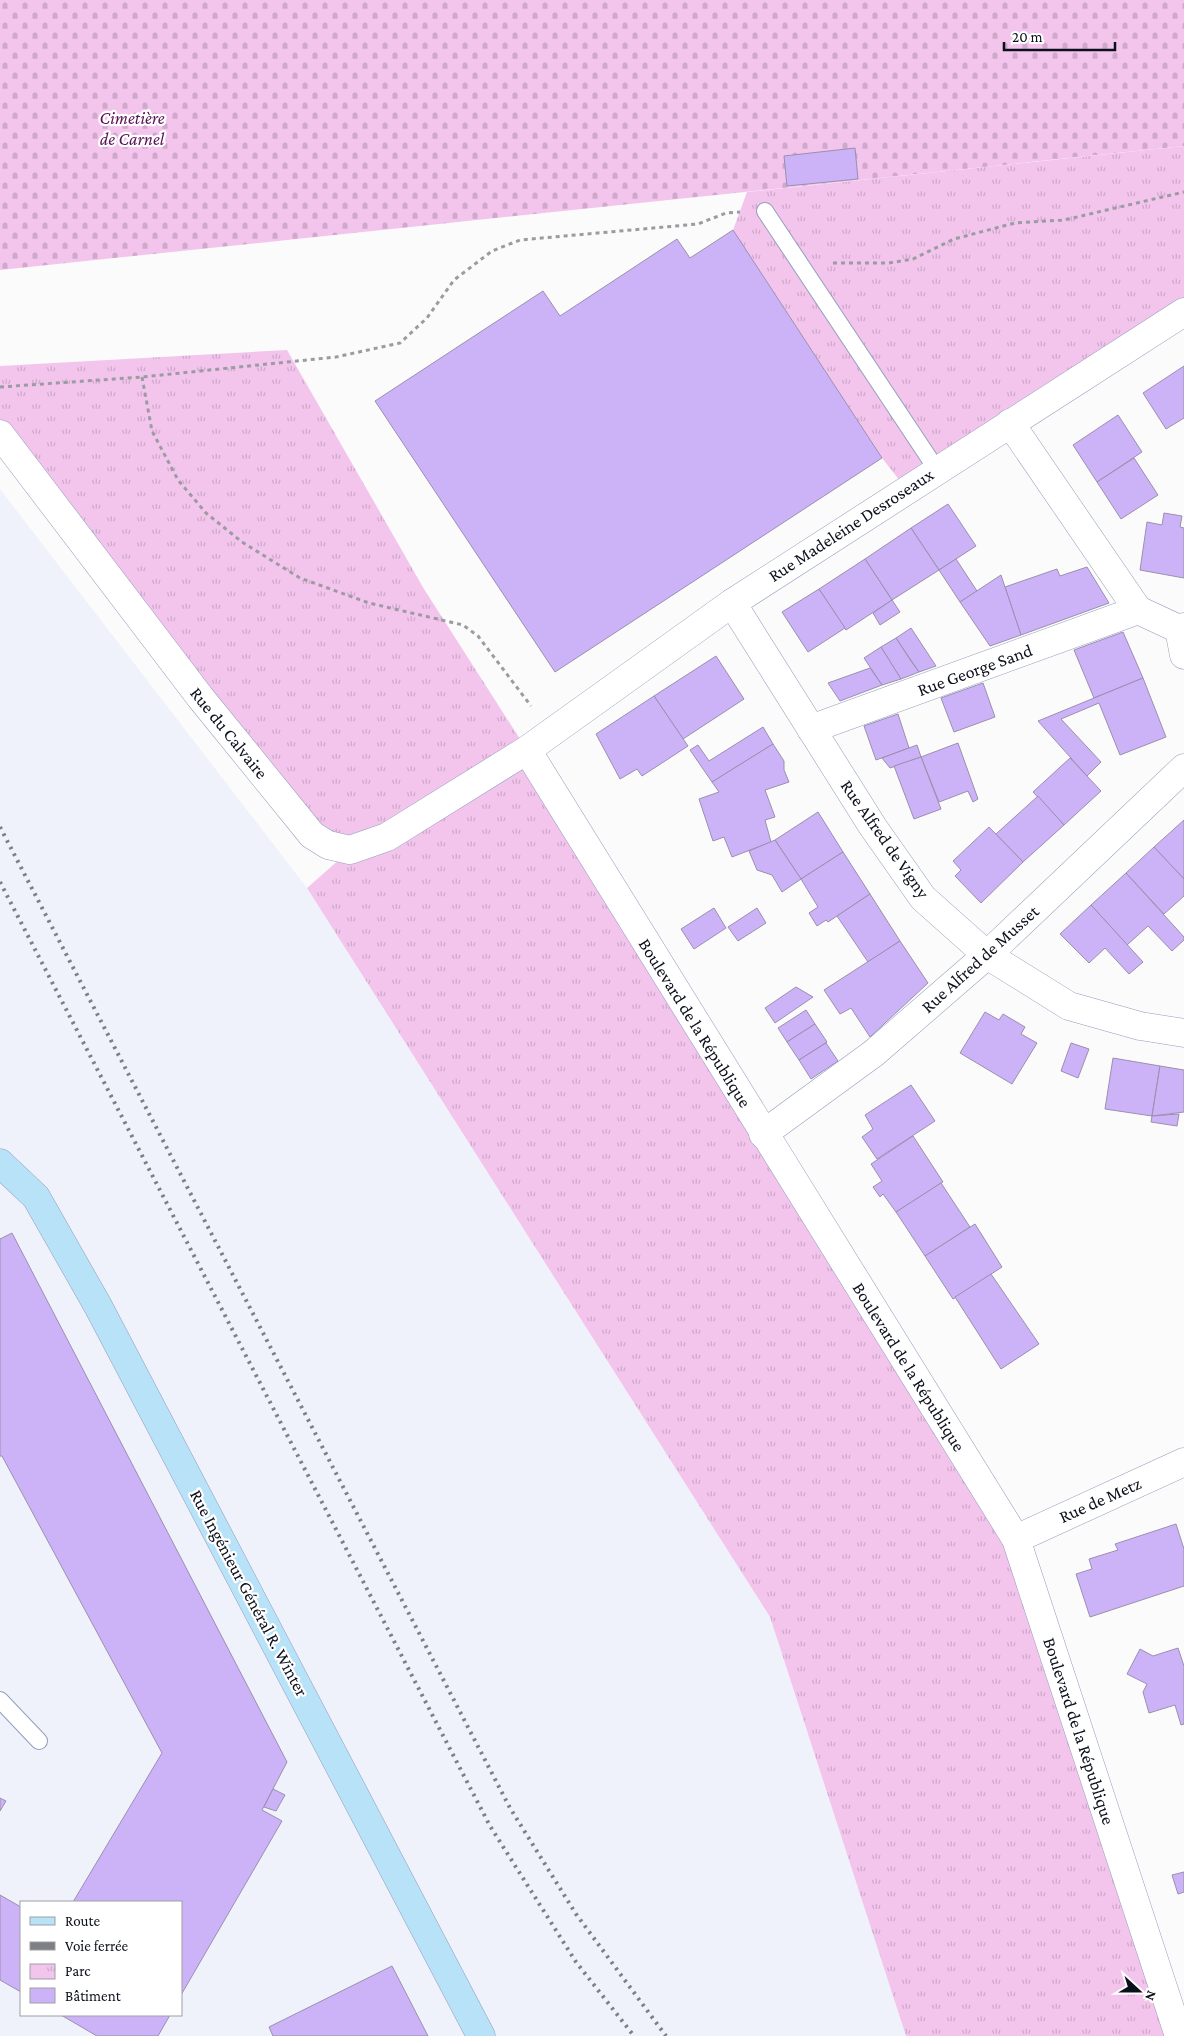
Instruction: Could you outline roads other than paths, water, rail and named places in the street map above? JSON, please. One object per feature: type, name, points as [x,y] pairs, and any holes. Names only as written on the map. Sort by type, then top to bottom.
[{"type":"street","name":"Rue Madeleine Desroseaux","points":[[527,750],[732,603],[1184,312]]},
{"type":"street","points":[[1010,423],[1138,610],[1182,637]]},
{"type":"street","name":"Rue du Calvaire","points":[[0,434],[206,705],[312,835],[328,845],[350,850],[387,837],[527,750]]},
{"type":"street","name":"Rue Alfred de Vigny","points":[[732,603],[873,827],[923,898],[987,955],[1069,1006],[1140,1026],[1184,1034]]},
{"type":"street","name":"Rue George Sand","points":[[811,729],[1138,610]]},
{"type":"street","name":"Boulevard de la République","points":[[527,750],[763,1134],[1016,1539],[1179,2036]]},
{"type":"street","name":"Rue Alfred de Musset","points":[[763,1134],[874,1053],[987,955],[1184,768]]},
{"type":"street","name":"Rue Ingénieur Général R. Winter","points":[[0,1163],[36,1197],[98,1306],[481,2036]]},
{"type":"street","name":"Rue de Metz","points":[[1016,1539],[1184,1462]]},
{"type":"lane","points":[[765,211],[937,470]]},
{"type":"lane","points":[[0,1700],[39,1742]]},
{"type":"railway","points":[[0,827],[510,1808],[576,1914],[666,2036]]},
{"type":"railway","points":[[0,882],[490,1826],[576,1962],[634,2036]]},
{"type":"park label","name":"Cimetière de Carnel","points":[[132,128]]}]
